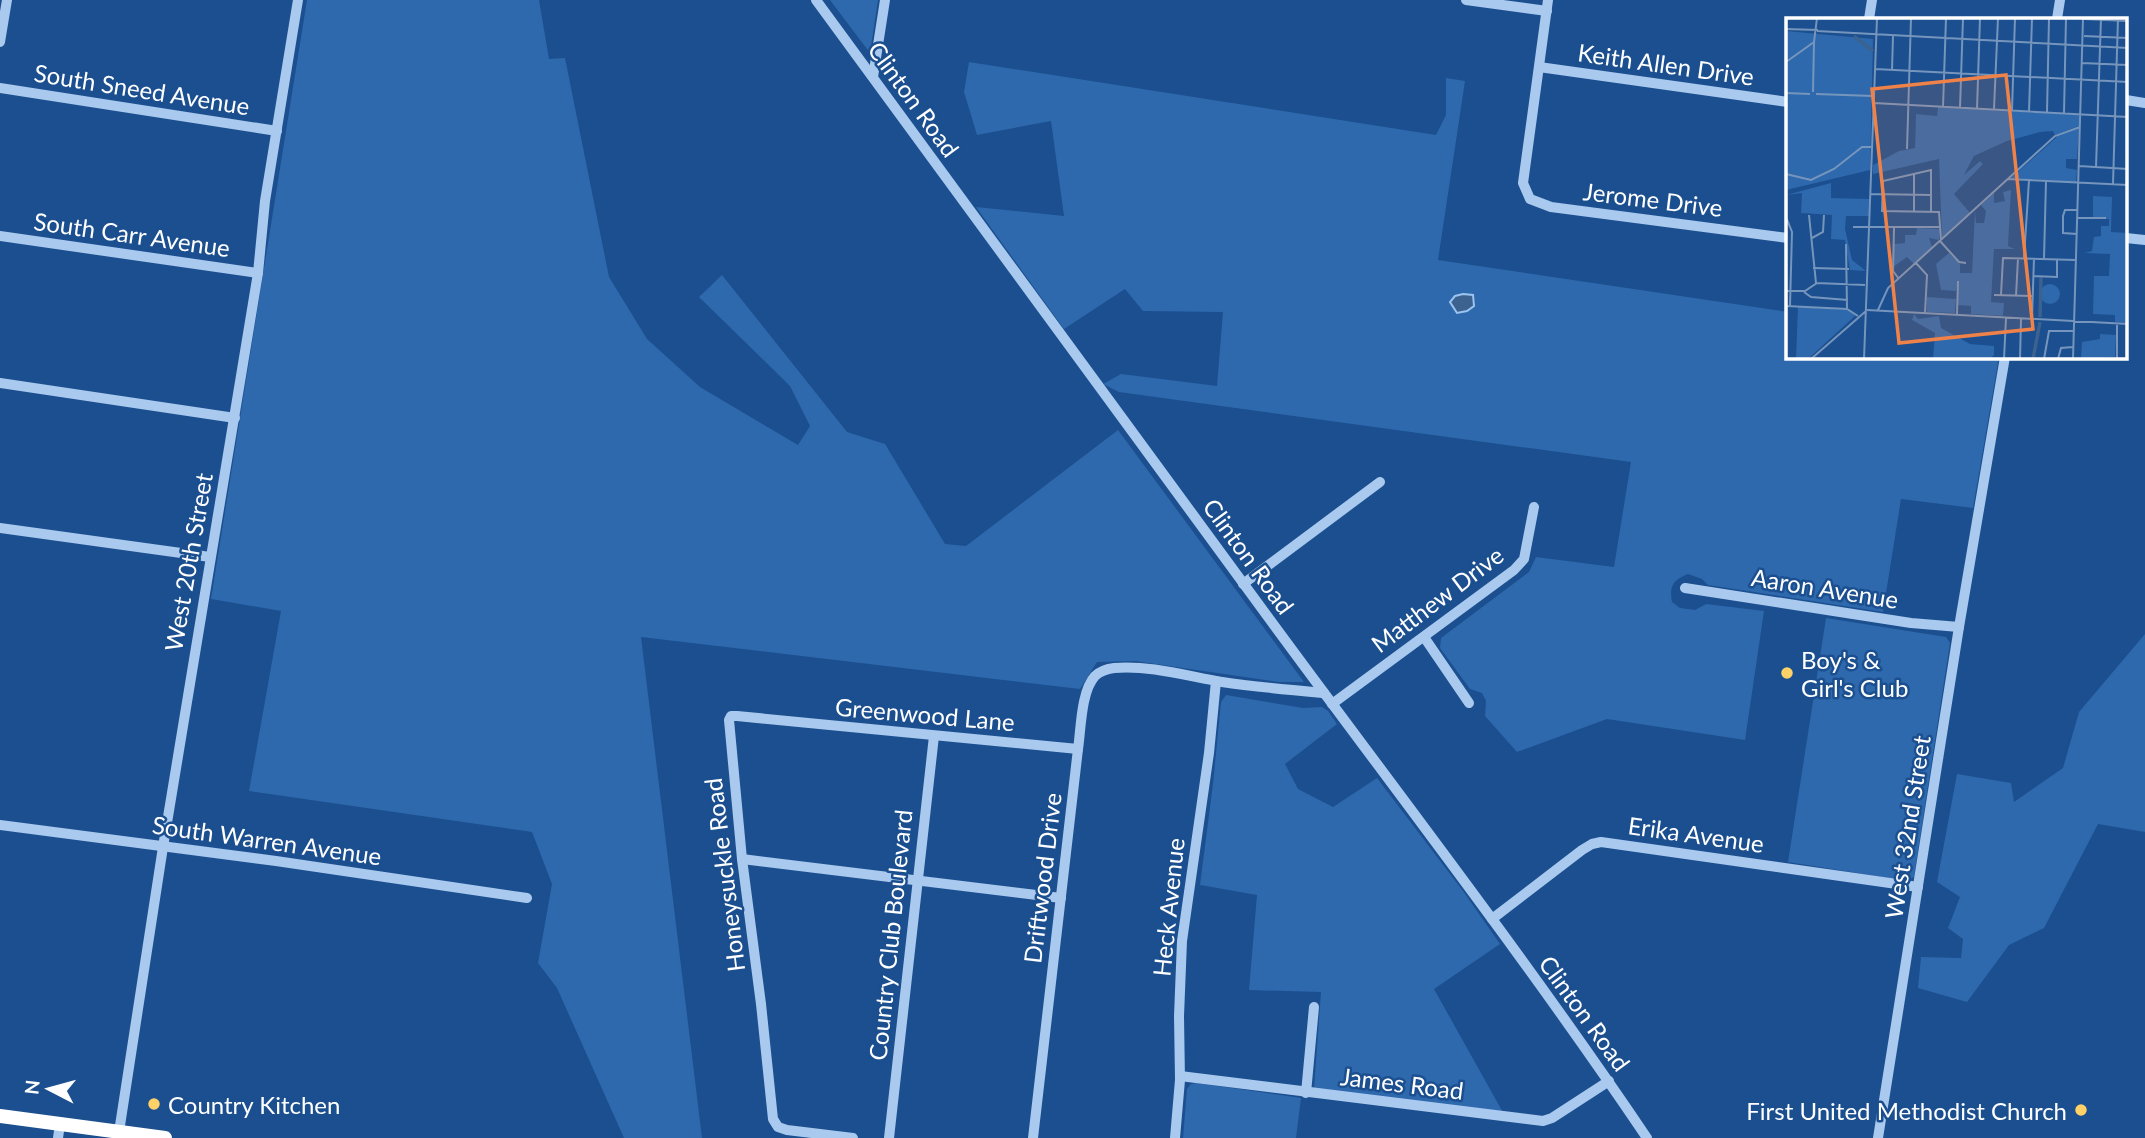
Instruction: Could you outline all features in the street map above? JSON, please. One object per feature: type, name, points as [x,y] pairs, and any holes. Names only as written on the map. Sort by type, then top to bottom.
[{"type":"highway","points":[[0,1116],[59,1131],[120,1132],[165,1138]]},
{"type":"street","points":[[0,42],[7,0]]},
{"type":"street","name":"West 20th Street","points":[[120,1132],[163,847],[258,273],[265,201],[298,0]]},
{"type":"street","name":"Clinton Road","points":[[816,0],[1492,919],[1647,1138]]},
{"type":"street","points":[[873,77],[885,0]]},
{"type":"street","points":[[1466,0],[1547,5],[1539,67]]},
{"type":"street","points":[[1869,18],[1872,0]]},
{"type":"street","points":[[2057,0],[2057,18]]},
{"type":"street","name":"Keith Allen Drive","points":[[1539,67],[1786,102]]},
{"type":"street","name":"Jerome Drive","points":[[1539,67],[1523,183],[1530,199],[1551,207],[1786,238]]},
{"type":"street","name":"South Sneed Avenue","points":[[0,88],[277,131]]},
{"type":"street","name":"South Carr Avenue","points":[[0,236],[258,273]]},
{"type":"street","name":"West 32nd Street","points":[[1878,1138],[2004,359]]},
{"type":"street","points":[[0,383],[235,418]]},
{"type":"street","points":[[1243,584],[1380,482]]},
{"type":"street","name":"Matthew Drive","points":[[1332,704],[1514,570],[1524,559],[1534,507]]},
{"type":"street","points":[[0,528],[210,556]]},
{"type":"street","name":"Aaron Avenue","points":[[1685,589],[1911,623],[1959,627]]},
{"type":"street","points":[[1424,638],[1469,703]]},
{"type":"street","name":"Driftwood Drive","points":[[1033,1138],[1086,694],[1094,677],[1108,669],[1129,668],[1216,681]]},
{"type":"street","points":[[1216,681],[1324,693]]},
{"type":"street","name":"Heck Avenue","points":[[1175,1138],[1180,1076],[1182,941],[1209,753],[1216,681]]},
{"type":"street","name":"Honeysuckle Road","points":[[768,720],[737,716],[731,716],[729,720],[771,1111],[775,1124],[787,1130],[853,1138]]},
{"type":"street","name":"Greenwood Lane","points":[[768,720],[1079,749]]},
{"type":"street","name":"Country Club Boulevard","points":[[889,1138],[933,736]]},
{"type":"street","name":"South Warren Avenue","points":[[0,825],[276,861],[527,898]]},
{"type":"street","name":"Erika Avenue","points":[[1492,919],[1582,850],[1601,842],[1918,887]]},
{"type":"street","points":[[742,859],[1061,898]]},
{"type":"street","points":[[1306,1093],[1314,1007]]},
{"type":"street","name":"James Road","points":[[1180,1076],[1543,1121],[1609,1081]]},
{"type":"shaded area","points":[[307,0],[539,0],[549,59],[565,58],[609,277],[647,339],[700,387],[798,445],[810,426],[790,386],[699,297],[722,275],[847,432],[885,444],[945,544],[966,546],[1118,430],[1304,682],[1279,682],[1135,661],[1097,662],[1080,689],[641,637],[702,1138],[624,1138],[557,988],[538,963],[552,884],[532,832],[249,791],[281,611],[211,599]]},
{"type":"shaded area","points":[[830,0],[878,0],[870,53]]},
{"type":"shaded area","points":[[969,62],[1436,135],[1446,115],[1446,78],[1465,81],[1438,260],[1786,312],[1786,359],[1999,359],[1973,508],[1901,499],[1883,612],[1708,585],[1702,579],[1688,574],[1676,581],[1671,592],[1672,602],[1680,608],[1695,610],[1706,604],[1764,611],[1745,740],[1607,719],[1517,752],[1485,716],[1486,701],[1482,693],[1470,689],[1440,648],[1441,638],[1529,572],[1536,557],[1614,567],[1631,462],[1119,392],[1103,384],[1121,374],[1217,386],[1223,312],[1143,311],[1125,289],[1064,329],[976,207],[1064,216],[1051,121],[977,135],[964,92]]},
{"type":"shaded area","points":[[1473,295],[1474,306],[1457,313],[1450,302],[1455,296]]},
{"type":"shaded area","points":[[1826,618],[1946,637],[1950,643],[1914,877],[1907,881],[1788,862]]},
{"type":"shaded area","points":[[2145,634],[2145,832],[2098,824],[2044,928],[2009,945],[1967,1002],[1918,988],[1921,957],[1961,958],[1963,939],[1948,928],[1960,897],[1937,882],[1957,774],[2011,783],[2014,802],[2063,768],[2079,712]]},
{"type":"shaded area","points":[[1226,695],[1303,708],[1322,707],[1328,711],[1337,724],[1285,764],[1298,789],[1333,807],[1377,778],[1500,944],[1434,989],[1505,1116],[1314,1089],[1321,992],[1249,990],[1257,895],[1200,885],[1221,702]]},
{"type":"shaded area","points":[[1191,1084],[1301,1098],[1296,1138],[1183,1138],[1187,1089]]},
{"type":"place","name":"Boy's & Girl's Club","points":[[1787,673]]},
{"type":"place","name":"Country Kitchen","points":[[154,1104]]},
{"type":"place","name":"First United Methodist Church","points":[[2081,1110]]}]
